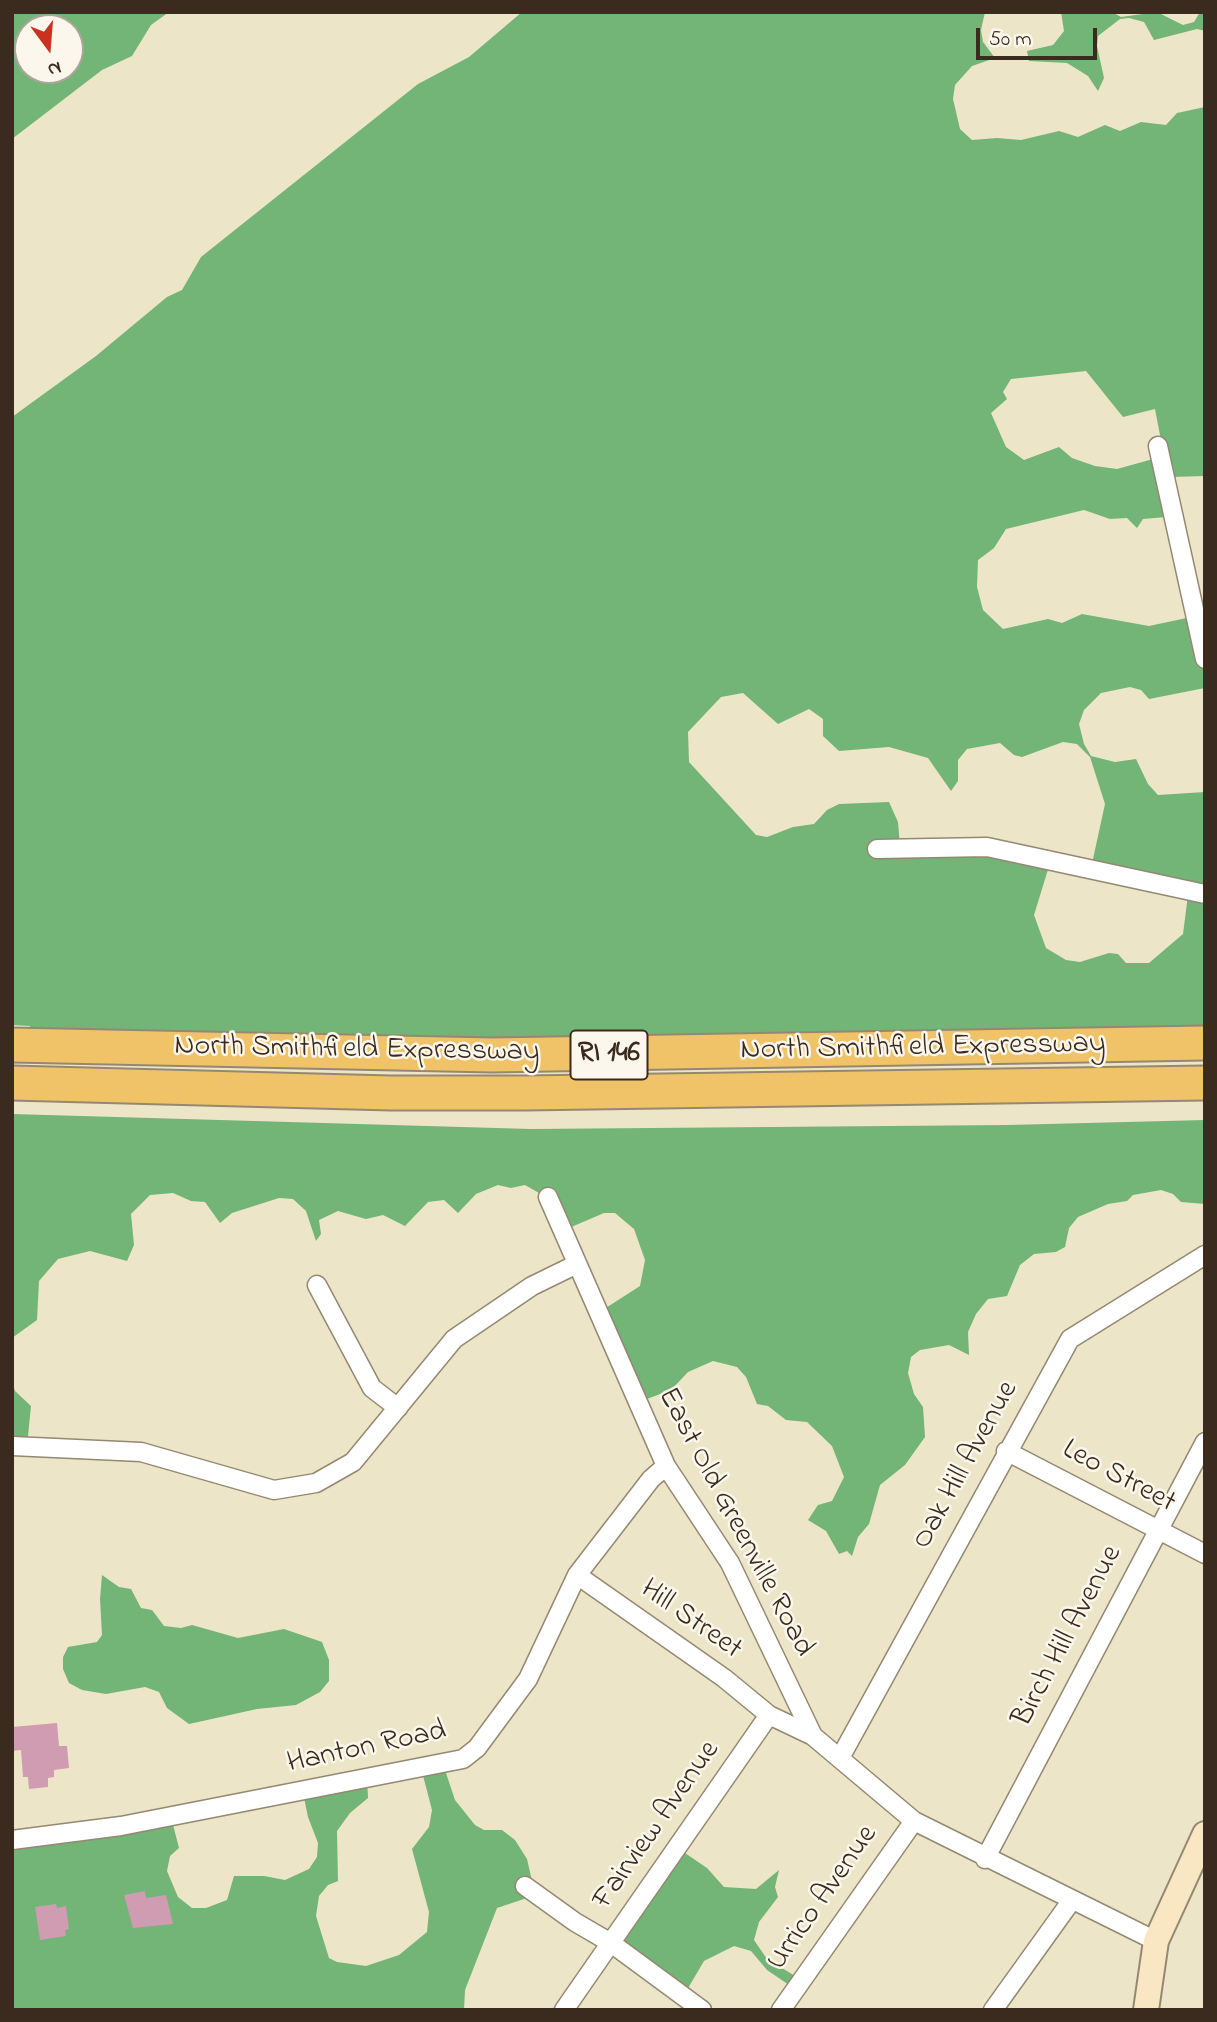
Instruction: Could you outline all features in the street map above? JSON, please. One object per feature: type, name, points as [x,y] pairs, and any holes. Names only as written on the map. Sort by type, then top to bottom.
[{"type":"highway","name":"North Smithfield Expressway","points":[[12,1045],[554,1055],[1205,1043]]},
{"type":"highway","name":"North Smithfield Expressway","points":[[12,1083],[512,1093],[1205,1083]]},
{"type":"main road","points":[[1146,2010],[1156,1941],[1205,1834]]},
{"type":"street","points":[[1158,446],[1205,659]]},
{"type":"street","points":[[877,849],[987,846],[1205,894]]},
{"type":"street","name":"East Old Greenville Road","points":[[548,1197],[575,1265],[666,1466],[730,1563],[813,1736],[914,1821],[985,1859],[1156,1941]]},
{"type":"street","name":"Oak Hill Avenue","points":[[840,1758],[1006,1451],[1070,1339],[1203,1255]]},
{"type":"street","points":[[12,1446],[141,1452],[274,1490],[316,1483],[353,1461],[454,1339],[532,1286],[575,1265]]},
{"type":"street","points":[[317,1285],[372,1388],[398,1408]]},
{"type":"street","name":"Birch Hill Avenue","points":[[985,1859],[1205,1443]]},
{"type":"street","name":"Leo Street","points":[[1006,1451],[1205,1554]]},
{"type":"street","name":"Hanton Road","points":[[12,1840],[121,1826],[463,1759],[477,1748],[528,1678],[577,1574],[651,1479],[666,1466]]},
{"type":"street","name":"Hill Street","points":[[577,1574],[724,1678],[769,1715]]},
{"type":"street","points":[[769,1715],[813,1736]]},
{"type":"street","name":"Fairview Avenue","points":[[564,2010],[769,1715]]},
{"type":"street","name":"Urrico Avenue","points":[[781,2010],[914,1821]]},
{"type":"street","points":[[525,1886],[575,1922],[611,1942],[702,2010]]},
{"type":"street","points":[[993,2010],[1072,1900]]},
{"type":"green space","points":[[12,12],[169,12],[151,25],[132,56],[102,70],[84,84],[84,14],[14,14],[14,84],[84,84],[12,139]]},
{"type":"green space","points":[[522,12],[985,12],[981,30],[983,42],[995,58],[972,66],[955,85],[953,99],[960,129],[972,140],[1021,140],[1059,131],[1078,137],[1105,125],[1120,131],[1141,122],[1166,125],[1177,113],[1205,107],[1205,476],[1172,477],[1178,516],[1143,519],[1137,528],[1127,518],[1110,519],[1084,510],[1006,529],[994,548],[978,560],[977,587],[983,610],[1003,629],[1048,619],[1062,623],[1082,614],[1149,626],[1196,616],[1205,643],[1205,688],[1149,699],[1141,690],[1130,687],[1101,693],[1084,710],[1079,724],[1084,744],[1091,756],[1115,762],[1136,759],[1148,784],[1158,795],[1205,792],[1205,1025],[596,1041],[306,1034],[306,1045],[29,1036],[30,1026],[12,1025],[12,417],[96,356],[167,297],[182,290],[201,257],[418,84],[469,57]],"holes":[[[1086,371],[1123,417],[1155,409],[1164,456],[1117,469],[1095,466],[1072,458],[1059,447],[1024,460],[1006,447],[991,413],[1007,399],[1003,392],[1011,379]],[[743,693],[778,724],[809,709],[823,719],[823,736],[839,751],[889,747],[928,758],[951,791],[958,781],[958,760],[967,749],[1000,743],[1014,755],[1022,757],[1063,742],[1077,744],[1090,757],[1105,804],[1091,868],[1188,895],[1183,934],[1149,963],[1126,963],[1118,954],[1109,953],[1080,962],[1066,960],[1046,948],[1034,915],[1050,863],[944,848],[900,846],[898,822],[889,802],[839,804],[827,810],[814,824],[793,827],[767,837],[756,835],[689,762],[688,732],[721,697]]]},
{"type":"green space","points":[[1061,12],[1112,12],[1121,17],[1157,12],[1183,25],[1194,22],[1200,12],[1205,12],[1205,31],[1197,29],[1154,40],[1144,22],[1129,18],[1120,19],[1098,36],[1097,46],[1104,78],[1098,91],[1088,76],[1067,63],[1029,61],[1027,51],[1053,45],[1064,31]]},
{"type":"green space","points":[[12,1114],[531,1129],[1008,1125],[1205,1120],[1205,1204],[1181,1202],[1173,1194],[1161,1190],[1133,1195],[1127,1201],[1108,1204],[1078,1217],[1069,1228],[1065,1247],[1056,1252],[1034,1254],[1020,1265],[1007,1296],[988,1299],[976,1314],[968,1332],[969,1355],[949,1345],[920,1350],[911,1357],[908,1373],[914,1394],[923,1407],[925,1437],[905,1465],[880,1485],[869,1524],[858,1537],[852,1556],[847,1551],[839,1554],[826,1531],[808,1520],[818,1505],[832,1501],[844,1477],[832,1446],[807,1422],[786,1420],[768,1406],[757,1404],[746,1377],[737,1367],[713,1361],[688,1372],[671,1390],[636,1403],[598,1313],[640,1286],[645,1260],[634,1229],[615,1213],[604,1213],[562,1231],[546,1197],[525,1185],[511,1188],[498,1185],[476,1194],[458,1213],[444,1200],[428,1202],[405,1226],[383,1215],[366,1219],[338,1211],[319,1220],[321,1234],[316,1241],[306,1211],[293,1199],[279,1198],[232,1213],[220,1223],[205,1202],[191,1201],[173,1193],[150,1195],[131,1214],[134,1245],[127,1261],[90,1251],[58,1259],[39,1281],[37,1320],[12,1338]]},
{"type":"green space","points":[[12,1382],[15,1391],[31,1406],[27,1446],[12,1446]]},
{"type":"green space","points":[[102,1575],[119,1587],[131,1589],[141,1608],[152,1610],[164,1626],[181,1628],[192,1625],[238,1638],[284,1629],[322,1642],[329,1660],[329,1681],[320,1692],[296,1705],[257,1709],[189,1724],[167,1708],[159,1692],[145,1687],[106,1694],[82,1690],[69,1683],[63,1669],[63,1657],[68,1647],[97,1642],[102,1635]]},
{"type":"green space","points":[[442,1761],[455,1800],[475,1825],[484,1830],[502,1830],[515,1840],[527,1859],[534,1890],[533,1896],[497,1908],[465,1990],[464,2010],[12,2010],[12,1842],[172,1821],[179,1848],[170,1856],[167,1871],[178,1897],[192,1908],[206,1908],[227,1900],[234,1876],[264,1876],[285,1880],[309,1869],[317,1857],[318,1843],[308,1817],[301,1783],[367,1777],[368,1798],[350,1813],[337,1831],[338,1881],[328,1885],[319,1896],[316,1916],[329,1958],[337,1962],[366,1966],[399,1955],[427,1932],[429,1912],[412,1849],[429,1827],[432,1810],[420,1764]]},
{"type":"green space","points":[[682,1851],[707,1868],[724,1887],[756,1889],[779,1870],[775,1887],[778,1897],[759,1922],[754,1940],[767,1959],[800,1979],[795,1989],[767,1970],[751,1951],[734,1946],[704,1961],[684,1995],[614,1945]]},
{"type":"building","points":[[57,1723],[59,1746],[67,1746],[69,1768],[54,1770],[54,1777],[48,1778],[48,1787],[29,1789],[28,1777],[23,1777],[21,1750],[12,1751],[12,1727]]},
{"type":"building","points":[[145,1891],[146,1898],[166,1895],[173,1924],[133,1928],[124,1895]]},
{"type":"building","points":[[56,1904],[57,1908],[66,1906],[69,1929],[65,1930],[66,1936],[40,1940],[35,1907]]}]
